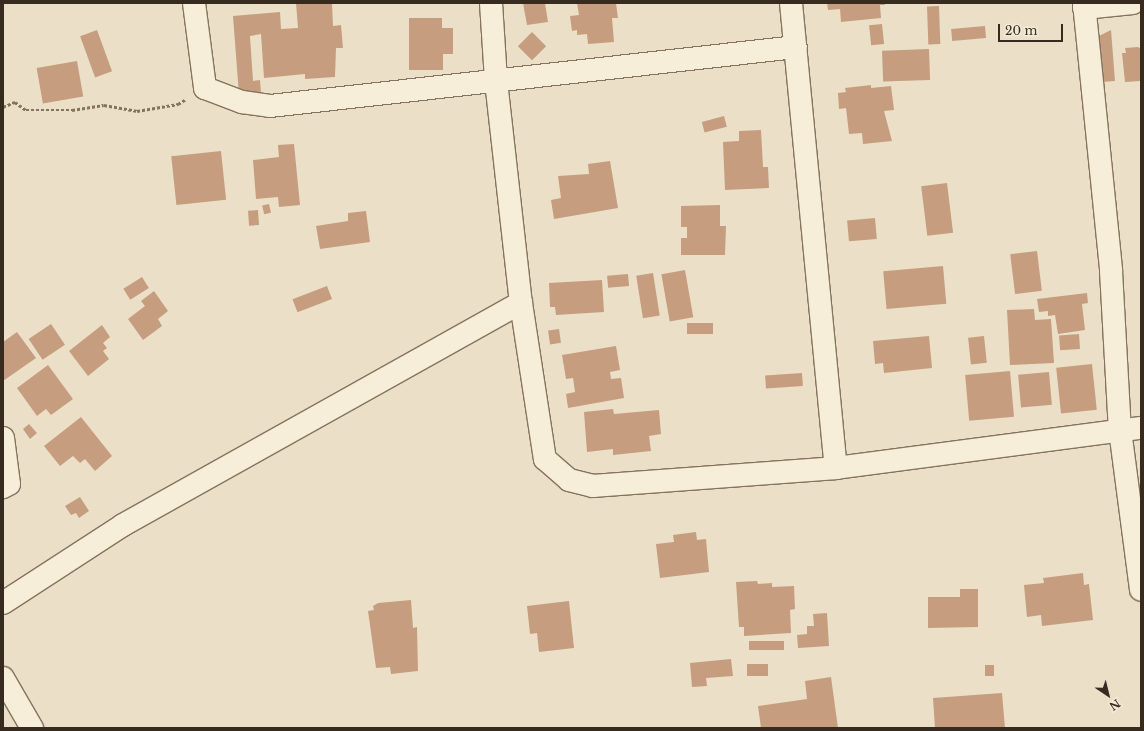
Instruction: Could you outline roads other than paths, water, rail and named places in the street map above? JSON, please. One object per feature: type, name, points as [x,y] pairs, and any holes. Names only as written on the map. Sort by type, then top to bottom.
[{"type":"street","points":[[194,3],[205,88],[242,102],[270,106],[796,47]]},
{"type":"street","points":[[490,3],[496,81],[521,303],[545,459],[569,480],[593,486],[836,468],[1131,429]]},
{"type":"street","points":[[791,3],[836,468]]},
{"type":"street","points":[[1133,3],[1084,6],[1111,271],[1131,429],[1141,590]]},
{"type":"street","points":[[3,603],[123,525],[521,303]]},
{"type":"street","points":[[3,438],[9,484],[3,487]]},
{"type":"street","points":[[3,678],[32,728]]}]
